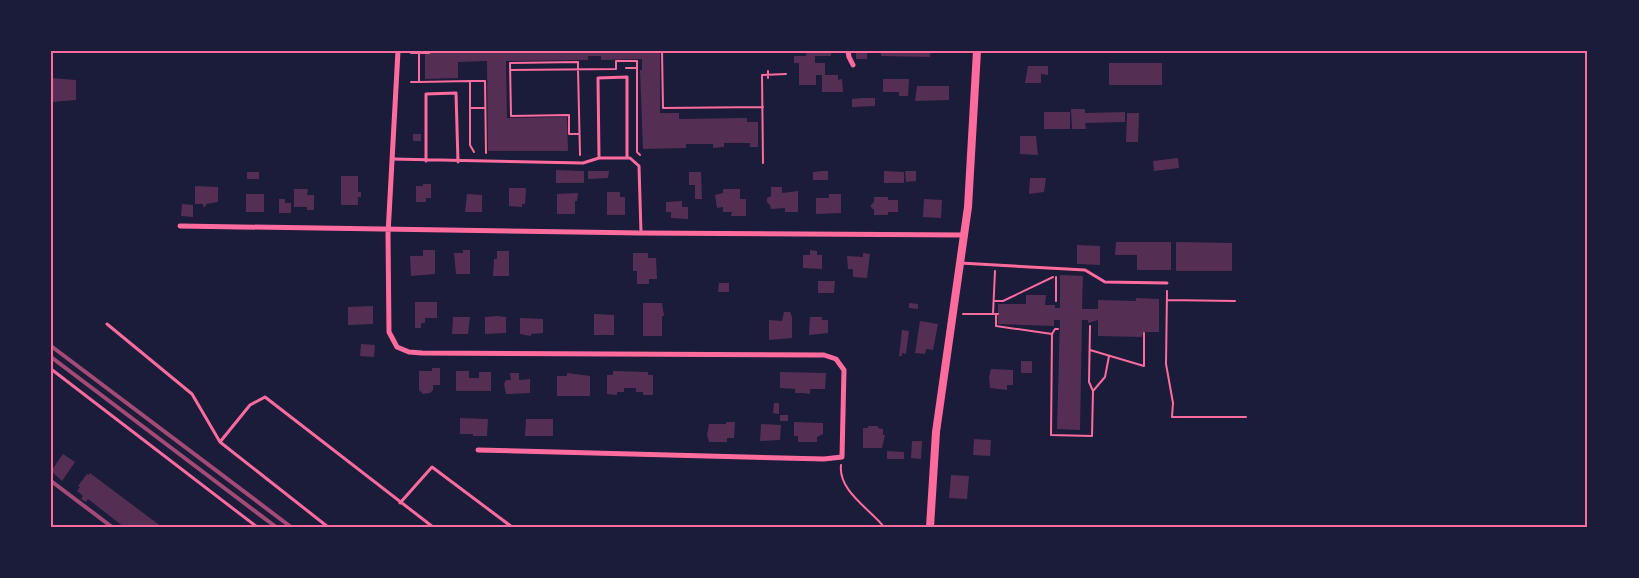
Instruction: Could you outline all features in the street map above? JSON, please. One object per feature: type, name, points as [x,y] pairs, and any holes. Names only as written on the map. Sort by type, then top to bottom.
[{"type":"street","points":[[398,51],[388,229],[387,289],[389,332],[393,343],[403,350],[416,352],[830,356],[836,359],[844,370],[842,457],[824,459],[478,450]]},
{"type":"street","points":[[848,51],[848,57],[853,65]]},
{"type":"street","points":[[930,527],[936,432],[964,235],[977,51]]},
{"type":"street","points":[[180,226],[641,233],[964,235]]},
{"type":"lane","points":[[599,158],[598,78],[627,77],[627,158]]},
{"type":"lane","points":[[426,161],[426,94],[456,93],[458,162]]},
{"type":"lane","points":[[392,159],[458,162],[583,163],[599,158],[627,158],[635,160],[639,166],[641,233]]},
{"type":"lane","points":[[960,263],[996,267],[1086,270],[1105,282],[1167,283]]},
{"type":"lane","points":[[107,324],[192,394],[220,442],[328,527]]},
{"type":"lane","points":[[51,369],[257,527]]},
{"type":"lane","points":[[220,442],[250,405],[265,398],[433,527]]},
{"type":"lane","points":[[400,503],[432,467],[512,527]]},
{"type":"path","points":[[662,51],[663,108],[763,107]]},
{"type":"path","points":[[412,52],[429,53]]},
{"type":"path","points":[[419,53],[419,82]]},
{"type":"path","points":[[548,62],[549,70]]},
{"type":"path","points":[[563,62],[564,70]]},
{"type":"path","points":[[579,134],[569,134],[569,115],[511,116],[510,63],[578,62],[580,156]]},
{"type":"path","points":[[768,73],[768,78]]},
{"type":"path","points":[[764,163],[762,75],[768,73],[786,74]]},
{"type":"path","points":[[410,82],[470,81],[485,81],[486,156],[478,155],[470,145],[470,81]]},
{"type":"path","points":[[470,108],[485,108]]},
{"type":"path","points":[[996,267],[994,301],[996,326],[1052,334]]},
{"type":"path","points":[[1056,269],[1056,302]]},
{"type":"path","points":[[994,301],[1003,301],[1048,281],[1056,274]]},
{"type":"path","points":[[1167,283],[1166,364],[1173,403],[1172,417],[1246,417]]},
{"type":"path","points":[[1167,300],[1235,301]]},
{"type":"path","points":[[961,314],[996,314]]},
{"type":"path","points":[[1058,330],[1055,330],[1052,334],[1051,435],[1092,436],[1093,391],[1089,382],[1090,326]]},
{"type":"path","points":[[1090,350],[1144,366],[1144,333]]},
{"type":"path","points":[[1093,391],[1105,377],[1109,356]]},
{"type":"path","points":[[842,457],[840,469],[849,490],[884,527]]},
{"type":"building","points":[[425,51],[660,51],[660,113],[679,113],[679,119],[747,118],[747,122],[758,122],[758,147],[750,147],[750,143],[724,143],[724,147],[713,148],[713,144],[686,144],[686,148],[643,149],[640,70],[642,70],[642,59],[601,60],[601,56],[588,56],[588,60],[506,61],[507,118],[567,117],[568,151],[488,151],[487,61],[458,62],[458,78],[425,79]]},
{"type":"building","points":[[807,51],[831,51],[831,56],[815,56],[815,63],[825,63],[825,75],[838,75],[838,80],[842,79],[843,92],[822,92],[822,75],[816,75],[816,85],[799,85],[799,63],[794,63],[794,56],[806,56]]},
{"type":"building","points":[[856,51],[867,51],[867,59],[856,59]]},
{"type":"building","points":[[881,51],[930,51],[930,57],[881,56]]},
{"type":"building","points":[[1109,63],[1162,63],[1162,85],[1109,85]]},
{"type":"building","points":[[1028,66],[1048,66],[1048,75],[1041,74],[1041,83],[1025,83]]},
{"type":"building","points":[[51,78],[76,80],[76,100],[51,102]]},
{"type":"building","points":[[883,79],[909,79],[908,96],[899,96],[899,92],[883,92]]},
{"type":"building","points":[[917,86],[949,86],[949,100],[915,101]]},
{"type":"building","points":[[875,98],[875,106],[852,107],[852,99]]},
{"type":"building","points":[[1071,109],[1085,109],[1085,113],[1125,112],[1125,122],[1085,123],[1086,129],[1072,129]]},
{"type":"building","points":[[1044,112],[1070,112],[1070,129],[1044,129]]},
{"type":"building","points":[[1127,113],[1139,113],[1138,142],[1126,142]]},
{"type":"building","points":[[413,134],[421,134],[421,141],[413,141]]},
{"type":"building","points":[[1020,136],[1036,136],[1038,155],[1020,154]]},
{"type":"building","points":[[1178,158],[1179,168],[1154,171],[1153,161]]},
{"type":"building","points":[[556,170],[584,171],[584,183],[556,183]]},
{"type":"building","points":[[588,171],[609,171],[608,178],[588,179]]},
{"type":"building","points":[[828,171],[828,180],[813,180],[813,172]]},
{"type":"building","points":[[884,171],[904,172],[904,183],[884,183]]},
{"type":"building","points":[[905,171],[916,171],[916,181],[906,182]]},
{"type":"building","points":[[247,172],[259,172],[259,179],[247,179]]},
{"type":"building","points":[[689,172],[701,172],[702,199],[695,199],[695,185],[689,185]]},
{"type":"building","points":[[341,176],[358,176],[358,192],[361,192],[361,197],[358,197],[358,205],[341,205]]},
{"type":"building","points":[[1030,178],[1046,178],[1044,192],[1029,194]]},
{"type":"building","points":[[423,184],[431,184],[431,198],[426,198],[426,202],[416,202],[416,186],[423,186]]},
{"type":"building","points":[[195,186],[218,187],[218,202],[206,204],[203,207],[203,204],[195,204]]},
{"type":"building","points":[[771,187],[782,187],[782,193],[798,191],[798,212],[785,212],[785,208],[771,209],[767,198],[771,196]]},
{"type":"building","points":[[509,188],[526,188],[525,204],[522,204],[522,207],[509,206]]},
{"type":"building","points":[[294,189],[308,189],[307,195],[314,195],[314,210],[307,210],[307,207],[294,207]]},
{"type":"building","points":[[723,189],[740,189],[740,199],[746,199],[746,216],[731,216],[732,212],[723,212],[723,207],[717,208],[715,195],[723,193]]},
{"type":"building","points":[[607,192],[620,192],[620,197],[625,197],[625,215],[607,215]]},
{"type":"building","points":[[578,193],[577,201],[575,201],[575,214],[557,214],[557,194]]},
{"type":"building","points":[[246,194],[264,194],[264,212],[246,212]]},
{"type":"building","points":[[467,194],[482,195],[482,212],[465,212]]},
{"type":"building","points":[[829,194],[841,194],[841,213],[816,214],[816,198],[829,198]]},
{"type":"building","points":[[874,197],[888,197],[888,200],[898,200],[898,212],[888,212],[888,215],[874,215],[874,210],[870,206],[874,202]]},
{"type":"building","points":[[279,199],[285,199],[285,203],[291,203],[291,213],[279,213]]},
{"type":"building","points":[[924,199],[942,200],[941,218],[923,217]]},
{"type":"building","points":[[682,201],[682,207],[688,207],[688,219],[671,218],[671,212],[666,212],[666,202]]},
{"type":"building","points":[[182,204],[193,205],[193,217],[181,216]]},
{"type":"building","points":[[1116,242],[1171,242],[1171,270],[1137,270],[1137,255],[1115,255]]},
{"type":"building","points":[[1176,242],[1232,243],[1232,271],[1176,271]]},
{"type":"building","points":[[1077,245],[1100,246],[1100,265],[1077,264]]},
{"type":"building","points":[[423,250],[435,250],[435,274],[411,276],[410,256],[423,256]]},
{"type":"building","points":[[463,250],[470,250],[470,274],[456,274],[454,253],[463,253]]},
{"type":"building","points":[[810,250],[817,251],[817,255],[822,255],[822,269],[803,268],[803,255],[810,255]]},
{"type":"building","points":[[497,251],[509,251],[509,276],[493,276],[494,259],[497,259]]},
{"type":"building","points":[[633,253],[648,253],[648,258],[656,258],[657,279],[649,279],[649,284],[637,284],[637,271],[633,271]]},
{"type":"building","points":[[863,253],[870,254],[867,278],[853,277],[853,269],[848,269],[847,256],[863,257]]},
{"type":"building","points":[[1060,275],[1083,276],[1082,309],[1098,309],[1098,300],[1136,301],[1136,298],[1159,299],[1159,332],[1143,332],[1142,337],[1098,336],[1098,320],[1088,323],[1088,320],[1082,320],[1080,430],[1057,429],[1060,320],[1054,320],[1054,326],[998,324],[998,304],[1026,304],[1026,295],[1046,295],[1045,305],[1055,305],[1055,308],[1060,308]]},
{"type":"building","points":[[818,281],[835,281],[834,293],[818,293]]},
{"type":"building","points":[[719,283],[729,283],[729,292],[718,292]]},
{"type":"building","points":[[415,302],[437,302],[437,318],[425,318],[425,323],[421,323],[421,328],[415,328]]},
{"type":"building","points":[[643,303],[662,303],[664,316],[662,316],[662,336],[643,336]]},
{"type":"building","points":[[909,303],[918,304],[918,309],[909,308]]},
{"type":"building","points":[[373,306],[373,324],[348,325],[348,307]]},
{"type":"building","points":[[784,312],[790,312],[792,317],[792,338],[769,340],[769,320],[782,321]]},
{"type":"building","points":[[594,314],[614,315],[614,335],[594,335]]},
{"type":"building","points":[[453,317],[470,317],[468,334],[452,334]]},
{"type":"building","points":[[485,317],[506,317],[506,333],[485,334]]},
{"type":"building","points":[[810,317],[822,317],[822,320],[828,320],[828,333],[809,335]]},
{"type":"building","points":[[520,318],[543,319],[543,333],[531,334],[531,336],[520,334]]},
{"type":"building","points":[[920,321],[938,324],[933,350],[926,349],[925,354],[915,353]]},
{"type":"building","points":[[902,330],[909,331],[906,354],[902,353],[902,356],[899,356]]},
{"type":"building","points":[[361,344],[375,345],[374,357],[360,356]]},
{"type":"building","points":[[1021,361],[1032,361],[1032,373],[1021,373]]},
{"type":"building","points":[[432,368],[440,368],[440,385],[433,385],[433,390],[430,393],[423,394],[419,390],[419,371],[432,371]]},
{"type":"building","points":[[991,369],[1013,370],[1013,385],[1007,385],[1007,390],[990,388],[989,377]]},
{"type":"building","points":[[456,371],[469,371],[469,378],[479,378],[479,372],[491,372],[491,391],[456,391]]},
{"type":"building","points":[[613,371],[648,372],[648,375],[653,375],[653,395],[643,395],[643,392],[636,392],[636,388],[624,388],[624,392],[617,392],[617,395],[607,394],[607,375],[613,375]]},
{"type":"building","points":[[780,372],[826,373],[825,389],[810,389],[810,394],[795,393],[795,389],[780,388]]},
{"type":"building","points":[[510,373],[519,373],[519,380],[530,379],[530,393],[506,394],[504,384],[506,380],[511,380]]},
{"type":"building","points":[[567,373],[590,376],[590,396],[557,396],[557,376],[567,376]]},
{"type":"building","points":[[774,403],[779,403],[779,414],[773,413]]},
{"type":"building","points":[[780,415],[788,415],[788,421],[780,421]]},
{"type":"building","points":[[460,418],[488,419],[487,436],[460,434]]},
{"type":"building","points":[[526,419],[553,419],[553,436],[525,436]]},
{"type":"building","points":[[726,422],[735,422],[734,438],[727,438],[727,442],[709,442],[707,435],[709,424],[726,424]]},
{"type":"building","points":[[794,422],[823,423],[823,434],[817,437],[817,442],[798,442],[798,436],[794,436]]},
{"type":"building","points":[[761,424],[781,425],[780,440],[760,441]]},
{"type":"building","points":[[868,426],[878,426],[878,428],[883,429],[883,435],[885,435],[882,448],[863,448],[863,428],[868,428]]},
{"type":"building","points":[[974,439],[991,440],[990,456],[973,455]]},
{"type":"building","points":[[912,441],[922,441],[921,459],[911,458]]},
{"type":"building","points":[[887,451],[904,452],[904,459],[887,459]]},
{"type":"building","points":[[63,454],[75,462],[62,481],[51,471]]},
{"type":"building","points":[[90,473],[162,527],[124,527],[88,499],[86,502],[81,499],[83,496],[77,491],[80,487],[78,486],[87,474],[89,475]]},
{"type":"building","points":[[951,475],[969,476],[967,499],[949,498]]},
{"type":"railway","points":[[51,346],[291,527]]},
{"type":"railway","points":[[51,357],[276,527]]},
{"type":"railway","points":[[51,481],[112,527]]}]
